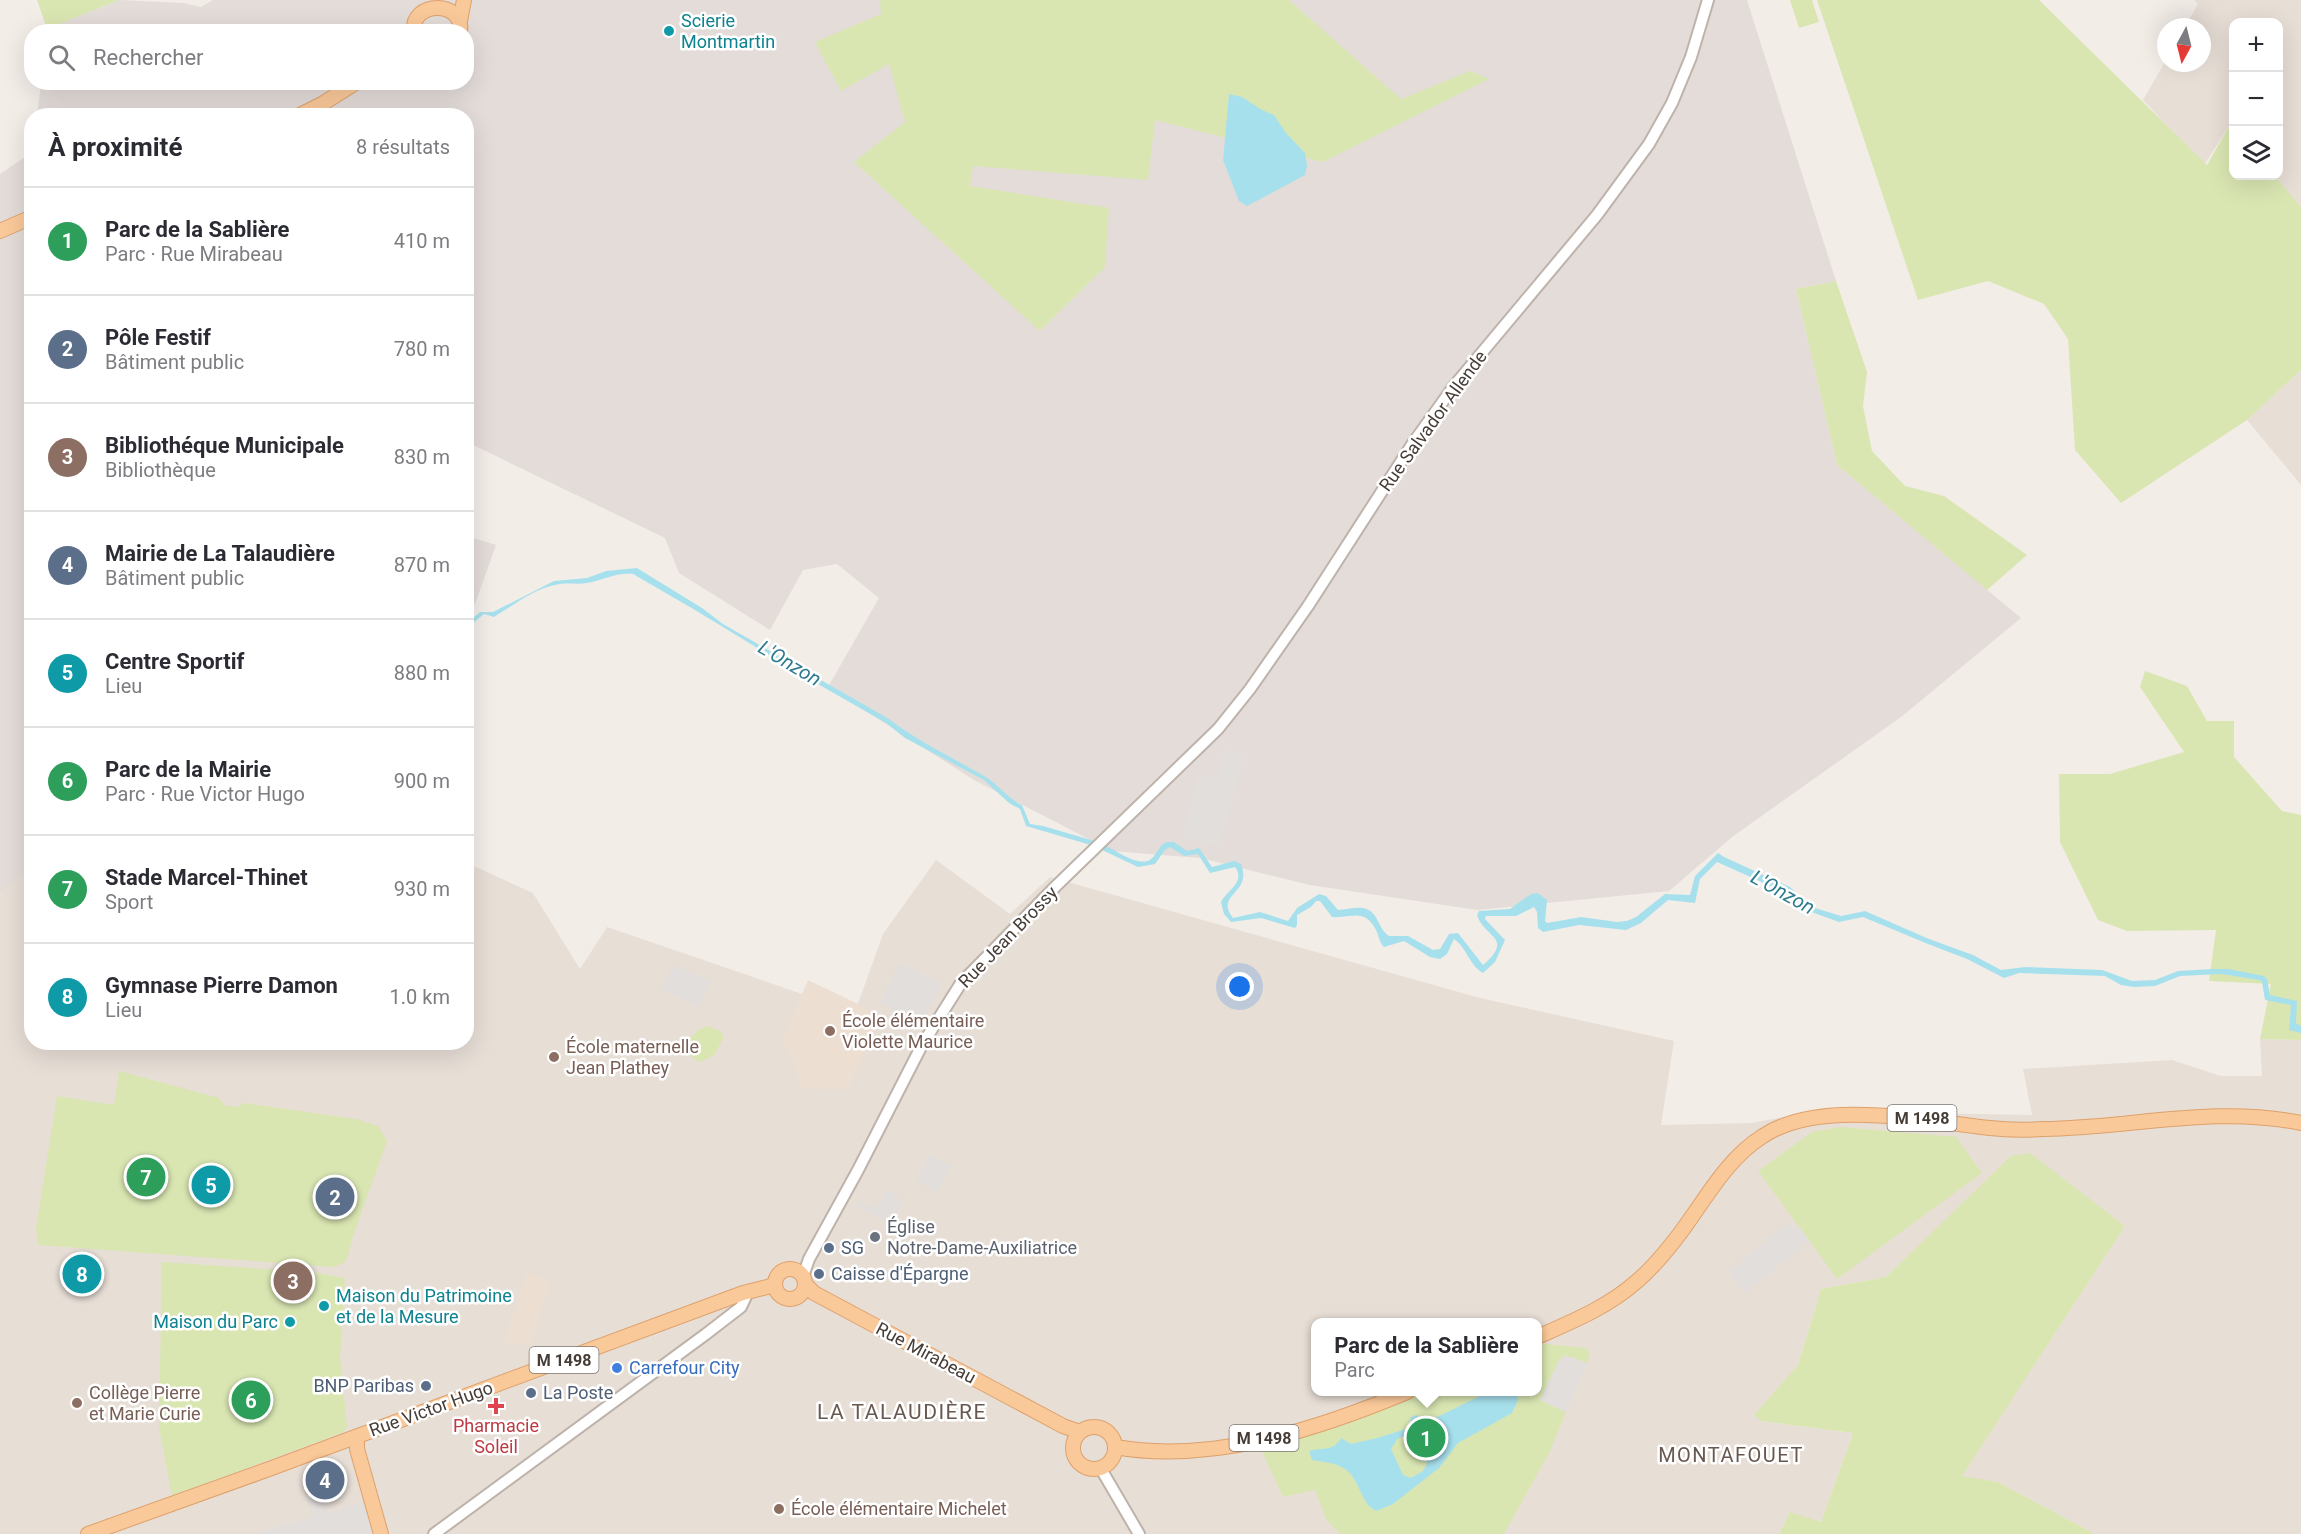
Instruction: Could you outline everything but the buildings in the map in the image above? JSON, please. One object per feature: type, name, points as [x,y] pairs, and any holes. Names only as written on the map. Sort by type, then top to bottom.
[{"type":"main road","points":[[460,24],[464,0]]},
{"type":"main road","points":[[414,24],[416,16],[425,6],[438,2],[450,2],[459,24]]},
{"type":"main road","points":[[314,108],[344,90]]},
{"type":"main road","points":[[0,231],[24,221]]},
{"type":"main road","name":"M 1498","points":[[1542,1335],[1601,1306],[1636,1282],[1659,1258],[1739,1154],[1782,1125],[1826,1116],[1892,1116],[2019,1130],[2256,1115],[2301,1123]]},
{"type":"main road","name":"M 1498","points":[[775,1285],[777,1277],[783,1271],[802,1277]]},
{"type":"main road","points":[[775,1285],[778,1293],[789,1300],[798,1297],[802,1277]]},
{"type":"main road","name":"Rue Mirabeau","points":[[802,1277],[814,1293],[1063,1426],[1080,1432]]},
{"type":"main road","name":"Rue Victor Hugo","points":[[88,1534],[746,1293],[775,1285]]},
{"type":"main road","name":"M 1498","points":[[1115,1448],[1159,1453],[1202,1451],[1310,1428],[1397,1396]]},
{"type":"main road","points":[[1091,1427],[1103,1430],[1112,1437],[1115,1448],[1112,1460],[1101,1469],[1085,1468],[1075,1458],[1073,1444],[1080,1432],[1091,1427]]},
{"type":"main road","points":[[357,1437],[357,1449],[381,1534]]},
{"type":"street","name":"Rue Salvador Allende","points":[[1176,771],[1218,729],[1250,689],[1308,606],[1413,443],[1454,386],[1627,177],[1672,103],[1691,57],[1707,0]]},
{"type":"street","name":"Rue Jean Brossy","points":[[802,1277],[809,1259],[922,1046],[961,983],[1056,886],[1176,771]]},
{"type":"street","points":[[434,1534],[741,1307],[746,1293]]},
{"type":"street","points":[[1101,1469],[1139,1534]]},
{"type":"shaded area","points":[[119,0],[183,3],[201,7],[213,0],[1747,0],[1836,281],[1796,289],[1837,465],[2021,618],[1901,717],[1732,837],[1669,891],[1477,910],[1310,885],[1200,858],[1112,851],[974,780],[828,687],[879,598],[837,564],[803,570],[770,630],[679,573],[665,538],[474,445],[474,108],[38,108],[40,90],[474,90],[474,24],[59,24]]},
{"type":"shaded area","points":[[2194,0],[2301,0],[2301,207],[2278,180],[2283,180],[2283,18],[2229,18],[2229,126],[2204,165],[2143,100],[2159,72],[2211,72],[2211,18],[2190,18],[2198,4]]},
{"type":"shaded area","points":[[24,158],[24,874],[0,893],[0,174]]},
{"type":"shaded area","points":[[2301,370],[2301,485],[2247,420]]},
{"type":"shaded area","points":[[474,538],[496,545],[474,605]]},
{"type":"shaded area","points":[[1224,750],[1244,755],[1220,846],[1183,837],[1198,774],[1217,779]]},
{"type":"shaded area","points":[[936,860],[1010,914],[1050,877],[1480,998],[1674,1041],[1661,1125],[1751,1123],[1816,1111],[2032,1115],[2023,1069],[2172,1060],[2221,1076],[2262,1076],[2260,1039],[2301,1040],[2301,1534],[2095,1534],[1998,1482],[1961,1477],[2125,1226],[2106,1212],[1949,1218],[1886,1277],[1821,1289],[1798,1365],[1755,1415],[1761,1421],[1853,1433],[1821,1522],[1790,1513],[1779,1534],[0,1534],[0,893],[24,874],[24,1050],[474,1050],[474,866],[533,893],[580,969],[607,927],[855,1012],[883,934]]},
{"type":"shaded area","points":[[899,963],[941,983],[922,1024],[879,1003]]},
{"type":"shaded area","points":[[673,965],[710,982],[699,1007],[661,990]]},
{"type":"shaded area","name":"École élémentaire Violette Maurice","points":[[808,980],[875,1012],[873,1021],[878,1024],[848,1089],[803,1089],[783,1039]]},
{"type":"shaded area","points":[[930,1155],[951,1166],[937,1192],[916,1181]]},
{"type":"shaded area","points":[[886,1189],[898,1195],[897,1198],[903,1201],[891,1224],[856,1207],[859,1201],[876,1209]]},
{"type":"shaded area","points":[[1788,1223],[1795,1228],[1799,1226],[1809,1241],[1745,1293],[1728,1272]]},
{"type":"shaded area","points":[[527,1273],[550,1280],[531,1342],[512,1345],[504,1342]]},
{"type":"shaded area","points":[[1564,1355],[1587,1363],[1566,1412],[1540,1400],[1560,1358],[1562,1359]]},
{"type":"shaded area","points":[[320,1491],[328,1513],[365,1501],[374,1534],[263,1534],[262,1531],[314,1517],[306,1496]]},
{"type":"green space","points":[[37,0],[119,0],[59,24],[45,24]]},
{"type":"green space","points":[[880,0],[1289,0],[1401,99],[1470,71],[1489,79],[1323,162],[1155,120],[1148,180],[973,166],[970,186],[1109,208],[1105,267],[1040,331],[854,162],[905,122],[889,64],[841,91],[815,42],[881,14]]},
{"type":"green space","points":[[1790,0],[1812,0],[1819,22],[1799,28]]},
{"type":"green space","points":[[1817,0],[2039,0],[2207,165],[2229,126],[2229,180],[2278,180],[2301,207],[2301,370],[2247,420],[2121,503],[2075,450],[2068,339],[2044,304],[1988,281],[1918,300]]},
{"type":"green space","points":[[1836,281],[1867,372],[1863,406],[1872,451],[1905,486],[1944,496],[2027,555],[1987,590],[1837,465],[1796,289]]},
{"type":"green space","points":[[2145,671],[2187,686],[2207,721],[2234,721],[2234,757],[2282,811],[2301,815],[2301,1040],[2260,1039],[2271,984],[2209,981],[2216,930],[2127,931],[2098,920],[2060,842],[2059,774],[2110,774],[2184,752],[2140,687]]},
{"type":"green space","points":[[707,1026],[720,1031],[724,1037],[714,1055],[701,1062],[692,1058],[683,1043]]},
{"type":"green space","points":[[119,1071],[219,1098],[224,1105],[238,1107],[243,1103],[356,1119],[378,1126],[387,1141],[347,1259],[334,1267],[38,1245],[36,1228],[57,1096],[114,1105]]},
{"type":"green space","points":[[1840,1127],[1956,1137],[1982,1173],[1837,1279],[1758,1171],[1812,1132]]},
{"type":"green space","points":[[2030,1153],[2125,1226],[1962,1476],[1998,1482],[2095,1534],[1779,1534],[1790,1512],[1821,1522],[1853,1433],[1761,1421],[1754,1415],[1798,1365],[1821,1289],[1886,1277],[2011,1156]]},
{"type":"green space","points":[[162,1262],[312,1272],[345,1278],[340,1358],[347,1426],[344,1432],[172,1496],[159,1428]]},
{"type":"green space","points":[[1542,1344],[1586,1348],[1590,1354],[1587,1363],[1569,1356],[1540,1400],[1566,1412],[1550,1451],[1504,1534],[1340,1534],[1326,1519],[1315,1490],[1283,1497],[1260,1447],[1320,1432],[1414,1396],[1542,1396]]},
{"type":"water","points":[[1229,94],[1242,97],[1274,115],[1286,133],[1305,153],[1307,166],[1305,175],[1247,206],[1239,201],[1223,160]]},
{"type":"water","name":"L'Onzon","points":[[637,568],[702,608],[723,624],[986,777],[1022,805],[1030,824],[1098,842],[1094,846],[1026,826],[1020,809],[1009,803],[984,780],[905,738],[886,723],[633,574],[616,575],[587,583],[547,587],[523,598],[494,617],[484,614],[474,622],[474,617],[480,612],[493,612],[554,581],[587,578],[606,571]]},
{"type":"water","points":[[1167,842],[1174,842],[1187,851],[1199,848],[1212,867],[1234,861],[1241,864],[1242,882],[1228,904],[1228,910],[1233,918],[1260,912],[1288,921],[1297,908],[1319,894],[1326,896],[1338,910],[1363,908],[1368,910],[1389,936],[1408,936],[1433,950],[1440,949],[1449,934],[1458,933],[1483,965],[1497,949],[1497,943],[1481,923],[1477,915],[1479,911],[1510,909],[1531,894],[1538,893],[1547,900],[1545,921],[1547,923],[1581,917],[1617,922],[1627,921],[1636,917],[1665,894],[1690,895],[1695,876],[1718,853],[1790,887],[1812,907],[1841,916],[1865,911],[1973,955],[2001,970],[2025,967],[2102,970],[2132,981],[2155,980],[2178,971],[2212,969],[2229,969],[2264,976],[2267,979],[2270,995],[2297,1001],[2296,1023],[2301,1026],[2301,1033],[2289,1030],[2291,1005],[2265,1000],[2262,982],[2259,980],[2222,974],[2180,976],[2155,986],[2134,987],[2121,985],[2105,976],[2019,973],[2004,978],[1967,959],[1863,917],[1839,922],[1806,910],[1786,893],[1717,862],[1700,879],[1695,903],[1668,900],[1641,923],[1626,930],[1579,925],[1543,932],[1538,928],[1537,912],[1534,907],[1516,916],[1486,916],[1485,919],[1505,940],[1495,962],[1483,973],[1474,966],[1454,939],[1447,954],[1440,959],[1430,957],[1404,941],[1384,947],[1376,930],[1367,919],[1362,916],[1332,917],[1320,901],[1316,901],[1311,907],[1297,915],[1295,928],[1261,918],[1231,922],[1224,914],[1221,902],[1237,881],[1238,872],[1235,867],[1210,873],[1198,854],[1184,856],[1170,847],[1155,864],[1138,867],[1102,850],[1106,846],[1135,860],[1146,861],[1151,859]]},
{"type":"water","points":[[1480,1396],[1518,1396],[1512,1413],[1458,1443],[1439,1468],[1393,1504],[1376,1511],[1367,1502],[1350,1473],[1345,1469],[1312,1460],[1309,1451],[1331,1447],[1341,1438],[1351,1444],[1409,1428],[1411,1417],[1416,1415],[1427,1422]],"holes":[[[1411,1435],[1422,1444],[1427,1464],[1423,1471],[1411,1478],[1403,1475],[1391,1449],[1398,1438]]]},
{"type":"place","name":"Scierie Montmartin","points":[[669,31]]},
{"type":"place","name":"École élémentaire Violette Maurice","points":[[830,1031]]},
{"type":"place","name":"École maternelle Jean Plathey","points":[[554,1057]]},
{"type":"place","name":"Stade Marcel-Thinet","points":[[146,1177]]},
{"type":"place","name":"Centre Sportif","points":[[211,1185]]},
{"type":"place","name":"Pôle Festif","points":[[335,1197]]},
{"type":"place","name":"Église Notre-Dame-Auxiliatrice","points":[[875,1237]]},
{"type":"place","name":"SG","points":[[829,1248]]},
{"type":"place","name":"Gymnase Pierre Damon","points":[[82,1274]]},
{"type":"place","name":"Caisse d'Épargne","points":[[819,1274]]},
{"type":"place","name":"Bibliothéque Municipale","points":[[293,1281]]},
{"type":"place","name":"Maison du Patrimoine et de la Mesure","points":[[324,1306]]},
{"type":"place","name":"Maison du Parc","points":[[290,1322]]},
{"type":"place","name":"Carrefour City","points":[[617,1368]]},
{"type":"place","name":"BNP Paribas","points":[[426,1386]]},
{"type":"place","name":"La Poste","points":[[531,1393]]},
{"type":"place","name":"Parc de la Mairie","points":[[251,1400]]},
{"type":"place","name":"Collège Pierre et Marie Curie","points":[[77,1403]]},
{"type":"place","name":"Pharmacie Soleil","points":[[496,1406]]},
{"type":"place","name":"Parc de la Sablière","points":[[1426,1438]]},
{"type":"place","name":"Mairie de La Talaudière","points":[[325,1480]]},
{"type":"place","name":"École élémentaire Michelet","points":[[779,1509]]},
{"type":"district","name":"LA TALAUDIÈRE","points":[[902,1412]]},
{"type":"district","name":"MONTAFOUET","points":[[1731,1455]]}]
